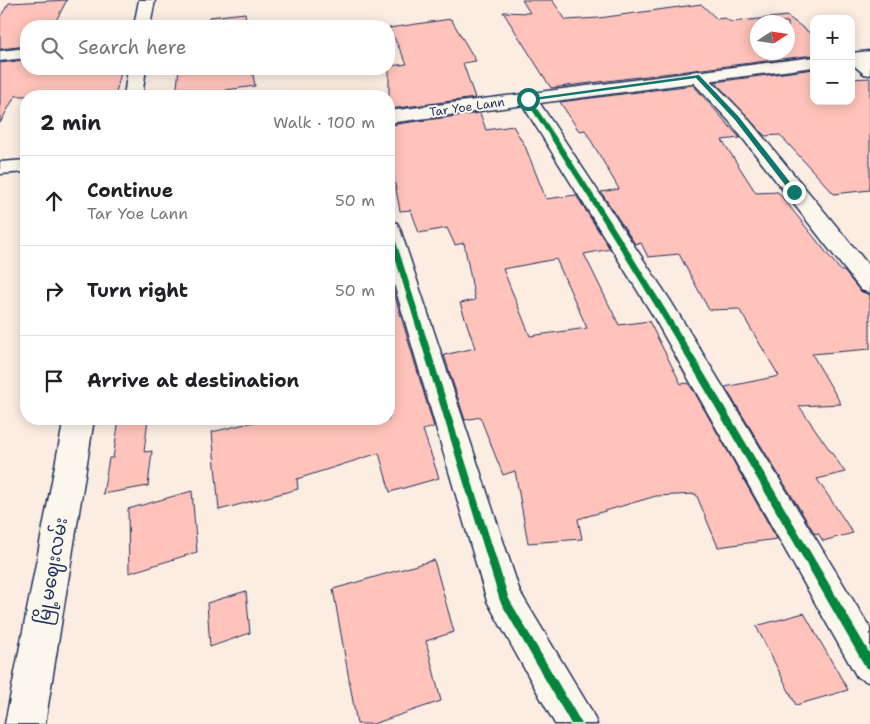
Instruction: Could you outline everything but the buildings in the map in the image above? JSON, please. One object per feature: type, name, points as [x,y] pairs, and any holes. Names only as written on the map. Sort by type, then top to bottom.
[{"type":"street","points":[[143,20],[147,0]]},
{"type":"street","points":[[0,56],[20,54]]},
{"type":"street","points":[[859,57],[870,70]]},
{"type":"street","name":"Tar Yoe Lann","points":[[395,116],[810,62]]},
{"type":"street","points":[[134,90],[136,75]]},
{"type":"street","points":[[697,76],[737,118],[870,284]]},
{"type":"street","points":[[528,99],[596,200],[681,339],[870,664]]},
{"type":"street","points":[[0,168],[20,166]]},
{"type":"street","points":[[395,248],[505,601],[577,724]]},
{"type":"street","name":"မြို့မဈေးလမ်း","points":[[25,724],[78,425]]},
{"type":"cycle path","points":[[528,99],[661,307],[870,664]]},
{"type":"cycle path","points":[[395,248],[505,601],[577,724]]},
{"type":"route","points":[[528,99],[697,76],[737,118],[794,192]]}]
